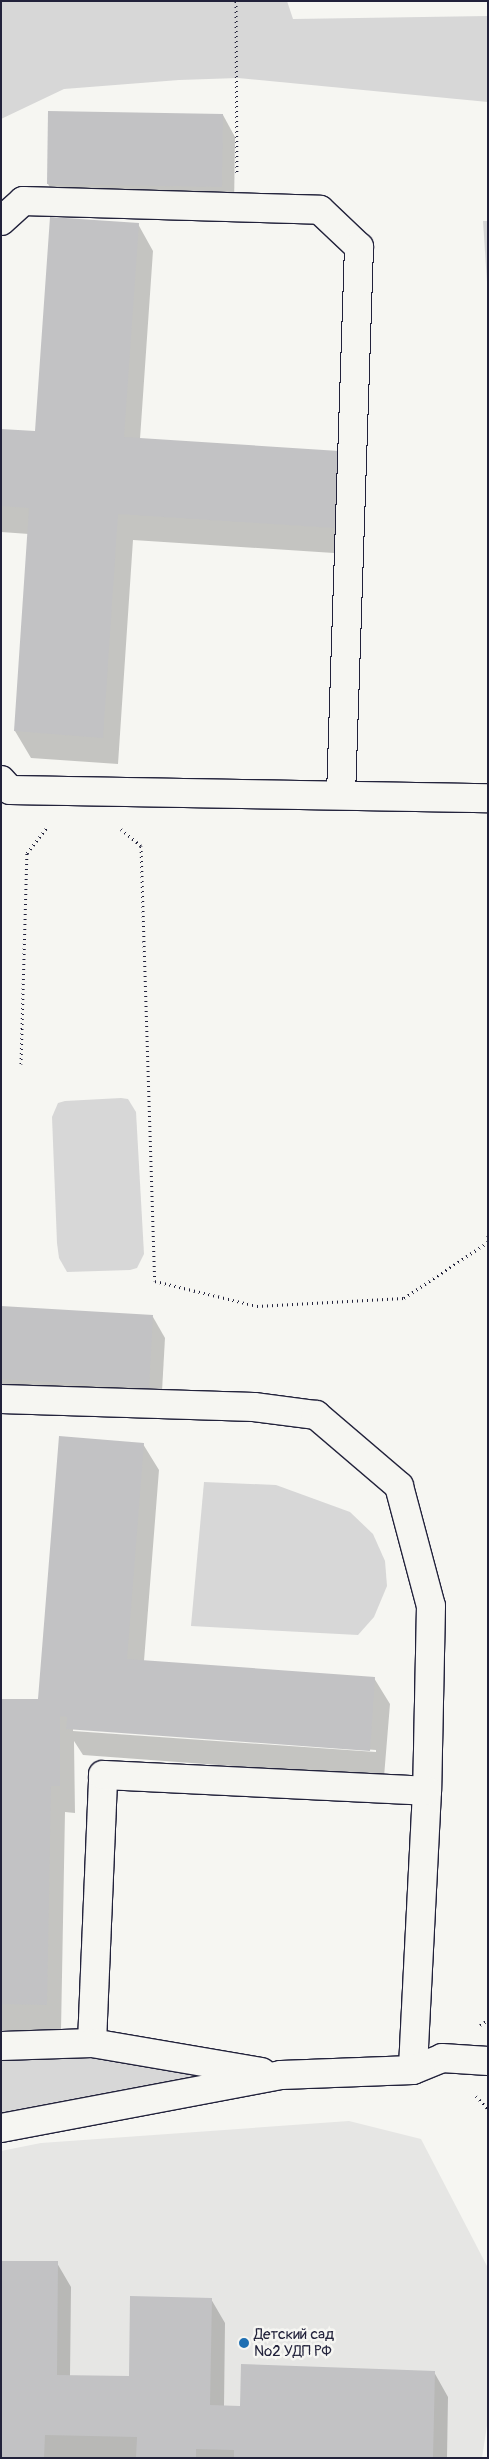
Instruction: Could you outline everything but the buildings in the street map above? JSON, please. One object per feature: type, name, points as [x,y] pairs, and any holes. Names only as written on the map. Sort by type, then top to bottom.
[{"type":"lane","points":[[1,221],[23,201],[236,210],[320,210],[359,247],[341,795]]},
{"type":"lane","points":[[4,789],[488,798]]},
{"type":"lane","points":[[1,1399],[254,1407],[316,1414],[399,1486],[431,1606],[427,1791],[413,2070]]},
{"type":"lane","points":[[92,2043],[103,1775],[427,1791]]},
{"type":"lane","points":[[1,2046],[92,2043],[281,2075]]},
{"type":"lane","points":[[1,2128],[281,2075],[413,2070],[442,2058],[488,2061]]},
{"type":"path","points":[[236,1],[236,210]]},
{"type":"path","points":[[21,1064],[27,853],[44,827],[54,827]]},
{"type":"path","points":[[112,828],[122,829],[141,846],[155,1281],[257,1306],[404,1298],[488,1242],[488,1233]]},
{"type":"path","points":[[482,2103],[488,2104]]},
{"type":"shaded area","points":[[1,1],[287,1],[293,19],[488,16],[488,102],[238,78],[179,80],[64,89],[1,119]]},
{"type":"shaded area","points":[[483,221],[488,221],[488,297]]},
{"type":"shaded area","points":[[128,1099],[136,1112],[144,1254],[137,1268],[130,1270],[67,1272],[59,1258],[57,1243],[52,1117],[58,1103],[65,1101]]},
{"type":"shaded area","points":[[204,1482],[276,1485],[350,1512],[373,1534],[385,1561],[387,1586],[374,1617],[358,1635],[191,1626]]},
{"type":"shaded area","points":[[1,2046],[281,2075],[1,2128]]},
{"type":"shaded area","name":"Детский сад №2 УДП РФ","points":[[349,2121],[421,2139],[488,2268],[488,2419],[482,2458],[1,2458],[1,2151],[41,2143]]},
{"type":"place","name":"Детский сад №2 УДП РФ","points":[[244,2343]]}]
